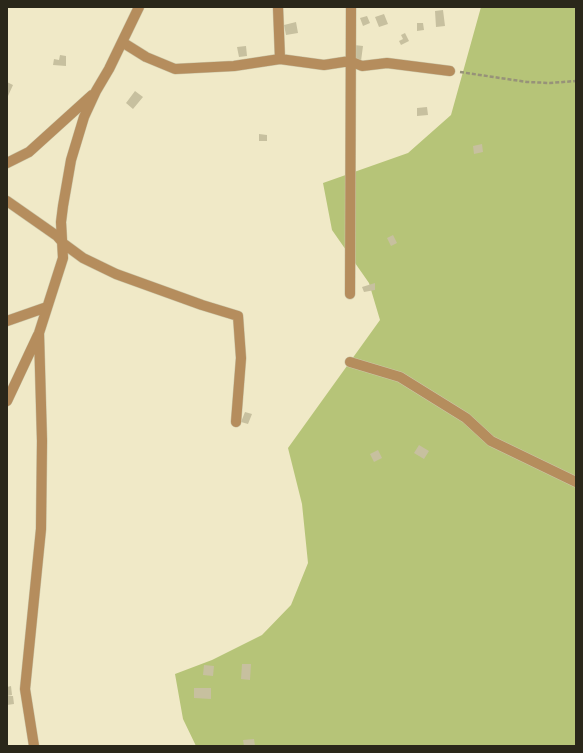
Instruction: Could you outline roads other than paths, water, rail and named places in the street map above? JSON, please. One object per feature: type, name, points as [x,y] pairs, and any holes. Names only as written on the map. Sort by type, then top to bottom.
[{"type":"street","points":[[7,400],[38,333],[63,258],[64,244],[61,222],[71,160],[84,117],[96,91],[105,78],[139,7]]},
{"type":"street","points":[[278,7],[280,59]]},
{"type":"street","points":[[350,294],[351,7]]},
{"type":"street","points":[[122,42],[146,57],[175,69],[234,66],[280,59],[324,65],[350,61],[362,66],[386,63],[450,71]]},
{"type":"street","points":[[7,163],[29,152],[96,91]]},
{"type":"street","points":[[7,202],[57,236],[64,244],[83,258],[116,274],[202,305],[238,316],[241,358],[236,422]]},
{"type":"street","points":[[7,321],[47,307]]},
{"type":"street","points":[[34,746],[25,689],[41,530],[42,441],[38,333]]},
{"type":"street","points":[[350,362],[400,377],[466,418],[491,442],[576,482]]}]
